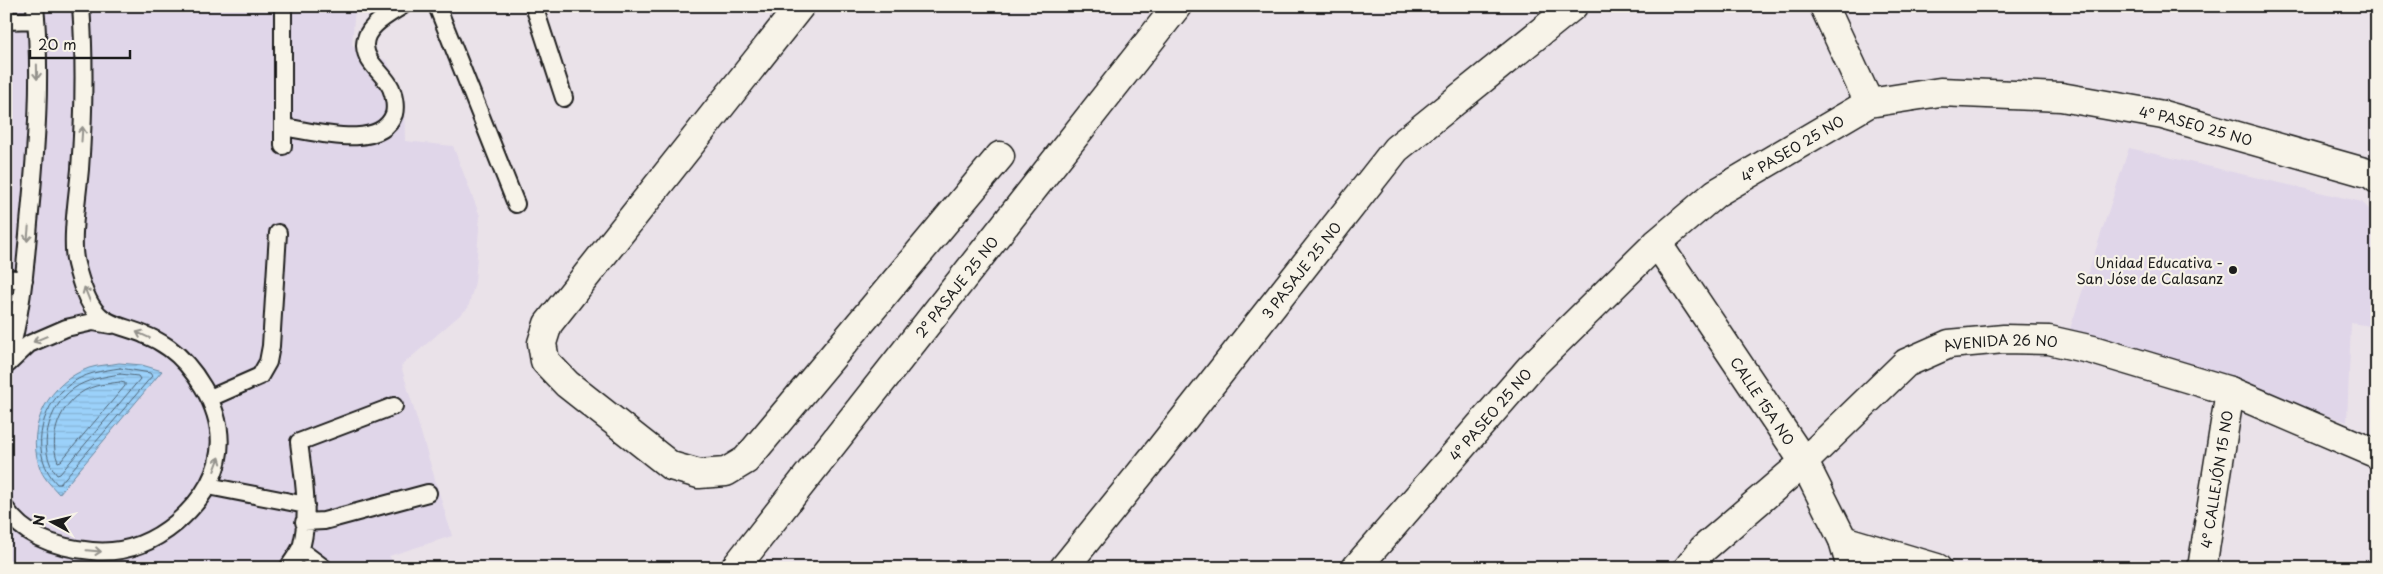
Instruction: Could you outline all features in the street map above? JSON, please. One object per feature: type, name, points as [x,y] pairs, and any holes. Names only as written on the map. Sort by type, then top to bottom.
[{"type":"street","points":[[800,6],[548,324],[542,343],[545,361],[567,384],[671,466],[699,474],[726,472],[746,460],[1000,156]]},
{"type":"street","name":"2° PASAJE 25 NO","points":[[735,568],[1176,6]]},
{"type":"street","name":"3 PASAJE 25 NO","points":[[1064,568],[1161,448],[1396,149],[1572,6]]},
{"type":"street","points":[[1824,6],[1869,103]]},
{"type":"street","name":"4° PASEO 25 NO","points":[[1356,568],[1531,366],[1657,243],[1716,193],[1869,103],[1940,92],[2061,98],[2163,114],[2371,174],[2377,179]]},
{"type":"street","name":"CALLE 15A NO","points":[[1657,243],[1804,462],[1842,540],[1851,568]]},
{"type":"street","name":"AVENIDA 26 NO","points":[[1688,568],[1703,549],[1804,462],[1906,363],[1949,344],[2004,339],[2049,340],[2093,350],[2230,391],[2377,454]]},
{"type":"street","name":"4° CALLEJÓN 15 NO","points":[[2202,568],[2230,391]]},
{"type":"street","points":[[1842,540],[1937,568]]},
{"type":"lane","points":[[6,508],[11,516],[35,536],[65,548],[102,552],[137,547],[167,531],[190,510],[208,486],[220,456],[219,424],[210,398],[193,370],[171,349],[145,334],[121,326],[98,315],[89,300],[75,262],[75,226],[83,119],[80,6]]},
{"type":"lane","points":[[283,6],[283,146]]},
{"type":"lane","points":[[283,127],[352,137],[376,134],[391,123],[395,108],[391,88],[368,59],[365,45],[370,31],[384,18],[402,6]]},
{"type":"lane","points":[[437,6],[516,204]]},
{"type":"lane","points":[[534,6],[564,98]]},
{"type":"lane","points":[[6,21],[35,13],[37,142],[24,280],[16,335],[6,366]]},
{"type":"lane","points":[[210,398],[260,376],[268,362],[271,346],[278,234]]},
{"type":"lane","points":[[6,278],[24,280]]},
{"type":"lane","points":[[6,366],[29,344],[66,328],[93,322],[121,326]]},
{"type":"lane","points":[[288,568],[300,550],[306,505],[299,442],[394,406]]},
{"type":"lane","points":[[208,486],[306,505]]},
{"type":"lane","points":[[304,522],[324,521],[428,494]]},
{"type":"lane","points":[[300,550],[324,568]]},
{"type":"shaded area","points":[[6,6],[355,6],[352,45],[387,61],[404,98],[405,141],[453,146],[480,216],[475,282],[468,308],[401,366],[452,536],[389,556],[397,568],[6,568]]},
{"type":"shaded area","name":"Unidad Educativa - San Jóse de Calasanz","points":[[2129,148],[2362,202],[2377,217],[2377,327],[2351,323],[2347,422],[2070,329]]},
{"type":"water","points":[[119,363],[142,365],[162,371],[59,494],[42,473],[36,450],[36,435],[44,407],[62,384],[75,375],[89,368]]},
{"type":"place","name":"Unidad Educativa - San Jóse de Calasanz","points":[[2233,270]]}]
